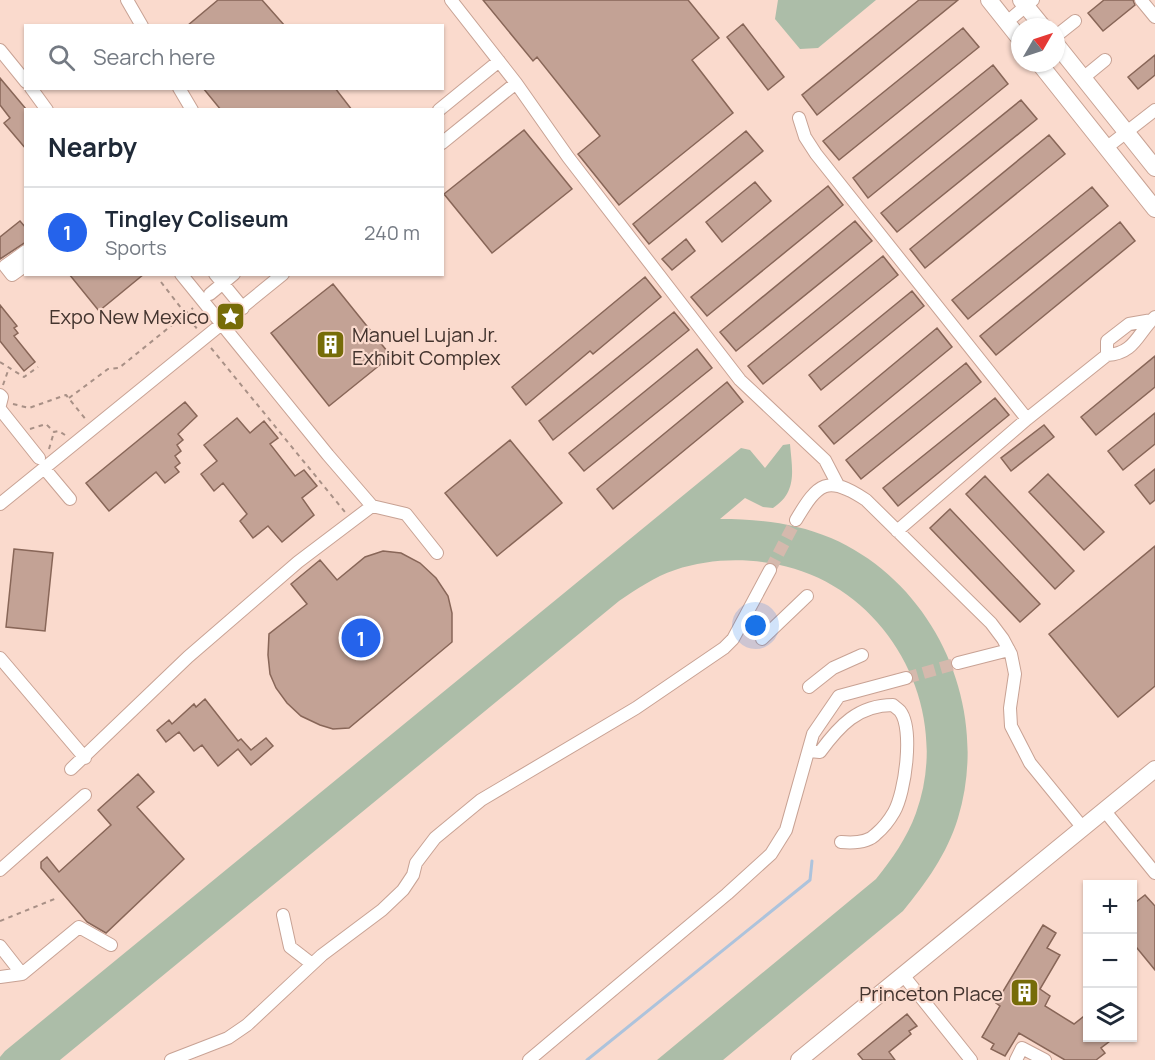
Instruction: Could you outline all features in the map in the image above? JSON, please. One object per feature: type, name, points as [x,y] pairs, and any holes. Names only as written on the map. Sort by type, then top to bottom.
[{"type":"main road","points":[[989,0],[1011,28]]},
{"type":"main road","points":[[1027,2],[1037,18]]},
{"type":"main road","points":[[1065,55],[1155,168]]},
{"type":"main road","points":[[1046,72],[1155,209]]},
{"type":"main road","points":[[799,1060],[1155,769]]},
{"type":"street","points":[[127,0],[141,24]]},
{"type":"street","points":[[451,0],[516,82],[568,157],[740,380],[825,460],[838,485]]},
{"type":"street","points":[[1141,0],[1155,17]]},
{"type":"street","points":[[1006,22],[1027,2]]},
{"type":"street","points":[[1065,29],[1075,21]]},
{"type":"street","points":[[0,50],[24,80]]},
{"type":"street","points":[[1083,78],[1105,60]]},
{"type":"street","points":[[441,108],[499,61]]},
{"type":"street","points":[[444,141],[516,82]]},
{"type":"street","points":[[32,90],[45,108]]},
{"type":"street","points":[[180,90],[191,108]]},
{"type":"street","points":[[1106,148],[1155,110]]},
{"type":"street","points":[[799,118],[805,137],[816,154],[1027,419]]},
{"type":"street","points":[[24,252],[2,268],[12,275],[24,266]]},
{"type":"street","points":[[183,276],[372,506],[406,513],[438,553]]},
{"type":"street","points":[[0,504],[42,463],[73,445],[281,276]]},
{"type":"street","points":[[210,294],[219,279],[243,308]]},
{"type":"street","points":[[897,531],[1027,419],[1107,355],[1118,355],[1139,339],[1153,319]]},
{"type":"street","points":[[1107,355],[1107,341],[1129,324],[1153,319]]},
{"type":"street","points":[[0,400],[19,432],[70,499]]},
{"type":"street","points":[[796,520],[807,501],[819,489],[838,485],[848,489],[866,500],[991,623],[1009,650],[1015,674],[1010,708],[1011,726],[1030,763],[1083,828]]},
{"type":"street","points":[[71,769],[188,657],[298,562],[372,506]]},
{"type":"street","points":[[171,1060],[228,1038],[247,1025],[335,944],[382,910],[403,890],[414,875],[416,863],[435,838],[481,800],[643,704],[724,648],[733,639],[770,570]]},
{"type":"street","points":[[762,639],[807,596]]},
{"type":"street","points":[[958,663],[1009,650]]},
{"type":"street","points":[[808,687],[833,668],[862,655]]},
{"type":"street","points":[[0,658],[85,758]]},
{"type":"street","points":[[529,1060],[728,894],[771,854],[786,830],[813,734],[838,696],[906,678]]},
{"type":"street","points":[[809,752],[820,752],[850,718],[882,705],[893,705],[901,712],[906,729],[905,768],[904,782],[894,812],[875,836],[855,843],[841,842]]},
{"type":"street","points":[[0,870],[85,795]]},
{"type":"street","points":[[1104,810],[1155,873]]},
{"type":"street","points":[[283,915],[290,947],[312,964]]},
{"type":"street","points":[[0,977],[22,975],[79,927],[111,945]]},
{"type":"street","points":[[0,946],[22,975]]},
{"type":"street","points":[[903,975],[971,1060]]},
{"type":"street","points":[[1016,1060],[1022,1048],[1045,1060]]},
{"type":"path","points":[[161,282],[198,330]]},
{"type":"path","points":[[69,398],[108,369],[119,368],[194,307]]},
{"type":"path","points":[[211,348],[352,521]]},
{"type":"path","points":[[0,362],[24,377],[38,367]]},
{"type":"path","points":[[9,368],[0,400],[29,408],[66,395],[94,428]]},
{"type":"path","points":[[19,432],[46,424],[54,432],[59,430],[63,433],[73,445]]},
{"type":"path","points":[[0,921],[57,898]]},
{"type":"green space","points":[[778,0],[876,0],[818,48],[800,49],[775,19]]},
{"type":"green space","points":[[790,444],[792,479],[781,502],[773,508],[763,507],[745,498],[720,519],[776,523],[831,538],[868,559],[900,586],[926,618],[947,654],[960,694],[967,735],[966,777],[958,818],[948,844],[928,879],[903,911],[723,1060],[657,1060],[876,879],[899,848],[908,831],[916,813],[926,772],[926,731],[917,691],[900,654],[876,621],[846,594],[810,574],[769,563],[745,561],[709,562],[675,570],[653,580],[619,601],[60,1060],[0,1060],[5,1051],[741,448],[750,450],[765,468],[783,445]]},
{"type":"building","points":[[218,0],[262,0],[283,24],[189,24]]},
{"type":"building","points":[[483,0],[688,0],[719,38],[692,60],[733,113],[619,205],[578,154],[600,136],[537,57],[533,61]]},
{"type":"building","points":[[919,0],[958,0],[817,115],[802,95]]},
{"type":"building","points":[[1104,0],[1133,0],[1135,5],[1103,31],[1088,13]]},
{"type":"building","points":[[743,24],[784,77],[768,90],[727,37]]},
{"type":"building","points":[[963,28],[979,47],[839,160],[823,141]]},
{"type":"building","points":[[1155,55],[1155,75],[1138,89],[1128,77]]},
{"type":"building","points":[[993,65],[1008,84],[868,198],[853,178]]},
{"type":"building","points":[[0,78],[25,108],[24,147],[4,123],[10,118],[0,105]]},
{"type":"building","points":[[205,90],[337,90],[350,108],[219,108]]},
{"type":"building","points":[[1021,100],[1037,119],[897,232],[881,213]]},
{"type":"building","points":[[524,130],[572,189],[492,253],[444,194]]},
{"type":"building","points":[[746,131],[763,151],[649,244],[633,224]]},
{"type":"building","points":[[1049,135],[1065,154],[925,268],[910,249]]},
{"type":"building","points":[[755,182],[771,201],[722,242],[706,222]]},
{"type":"building","points":[[828,186],[843,205],[707,316],[691,297]]},
{"type":"building","points":[[1092,187],[1108,206],[968,319],[952,300]]},
{"type":"building","points":[[20,221],[24,226],[24,243],[0,259],[0,237]]},
{"type":"building","points":[[855,221],[872,241],[736,351],[720,332]]},
{"type":"building","points":[[1120,222],[1135,241],[996,355],[980,336]]},
{"type":"building","points":[[686,239],[695,251],[672,270],[662,259]]},
{"type":"building","points":[[883,256],[898,275],[763,384],[748,366]]},
{"type":"building","points":[[71,276],[142,276],[99,311]]},
{"type":"building","points":[[645,277],[661,297],[593,354],[590,351],[526,405],[512,387]]},
{"type":"building","name":"Manuel Lujan Jr. Exhibit Complex","points":[[333,284],[391,356],[329,406],[271,333]]},
{"type":"building","points":[[912,291],[924,306],[821,390],[809,375]]},
{"type":"building","points":[[0,305],[17,326],[14,328],[18,333],[14,336],[35,362],[24,371],[0,341]]},
{"type":"building","points":[[674,312],[689,330],[553,440],[539,421]]},
{"type":"building","points":[[937,328],[952,347],[834,444],[819,426]]},
{"type":"building","points":[[697,349],[712,368],[584,471],[569,453]]},
{"type":"building","points":[[1155,356],[1155,387],[1096,435],[1081,417]]},
{"type":"building","points":[[966,363],[981,382],[861,479],[846,460]]},
{"type":"building","points":[[727,382],[743,402],[613,509],[597,489]]},
{"type":"building","points":[[995,398],[1009,415],[898,506],[883,488]]},
{"type":"building","points":[[185,402],[197,416],[178,434],[183,440],[177,445],[181,451],[175,456],[180,463],[175,467],[179,472],[165,483],[156,472],[109,511],[86,483]]},
{"type":"building","points":[[1155,413],[1155,444],[1123,470],[1108,451]]},
{"type":"building","points":[[237,418],[250,433],[264,421],[278,438],[270,444],[295,476],[304,470],[317,486],[302,498],[314,515],[282,542],[268,526],[253,538],[240,521],[247,514],[223,483],[214,491],[201,474],[217,461],[204,445]]},
{"type":"building","points":[[1044,425],[1054,437],[1011,471],[1001,458]]},
{"type":"building","points":[[510,440],[562,503],[497,556],[445,493]]},
{"type":"building","points":[[1155,469],[1155,500],[1150,504],[1135,485]]},
{"type":"building","points":[[1048,474],[1104,532],[1084,550],[1029,492]]},
{"type":"building","points":[[985,476],[1074,571],[1055,589],[966,494]]},
{"type":"building","points":[[950,509],[1040,604],[1020,622],[930,528]]},
{"type":"building","points":[[1155,546],[1155,686],[1118,717],[1049,634]]},
{"type":"building","points":[[14,549],[53,553],[45,631],[6,627]]},
{"type":"building","points":[[383,551],[401,553],[420,563],[436,578],[448,596],[452,613],[452,642],[349,728],[333,729],[320,725],[301,716],[276,688],[270,674],[269,634],[307,604],[291,584],[320,560],[337,580],[365,557]]},
{"type":"building","points":[[205,699],[238,741],[241,739],[251,750],[266,738],[273,746],[251,765],[238,749],[218,766],[202,745],[194,751],[179,732],[166,742],[157,730],[169,720],[172,724],[194,704],[196,707]]},
{"type":"building","points":[[138,774],[154,792],[137,807],[184,859],[106,933],[87,922],[41,868],[41,862],[47,857],[59,872],[111,825],[98,810]]},
{"type":"building","points":[[1145,895],[1155,906],[1155,970],[1137,948],[1137,901]]},
{"type":"building","name":"Princeton Place","points":[[1043,925],[1056,933],[1047,948],[1060,955],[1040,989],[1050,996],[1045,1006],[1074,1024],[1083,1017],[1083,1042],[1109,1042],[1101,1048],[1105,1053],[1096,1060],[1065,1060],[1019,1033],[1005,1056],[991,1049],[994,1044],[982,1037],[1000,1006],[996,1003]]},
{"type":"building","points":[[907,1014],[917,1026],[889,1052],[895,1060],[863,1060],[858,1054]]},
{"type":"waterway","points":[[587,1060],[810,880],[812,861]]},
{"type":"tunnel","points":[[770,570],[796,520]]},
{"type":"tunnel","points":[[906,678],[958,663]]},
{"type":"place","name":"Expo New Mexico","points":[[230,316]]},
{"type":"place","name":"Manuel Lujan Jr. Exhibit Complex","points":[[331,345]]},
{"type":"place","name":"Tingley Coliseum","points":[[361,638]]},
{"type":"place","name":"Princeton Place","points":[[1024,993]]}]
